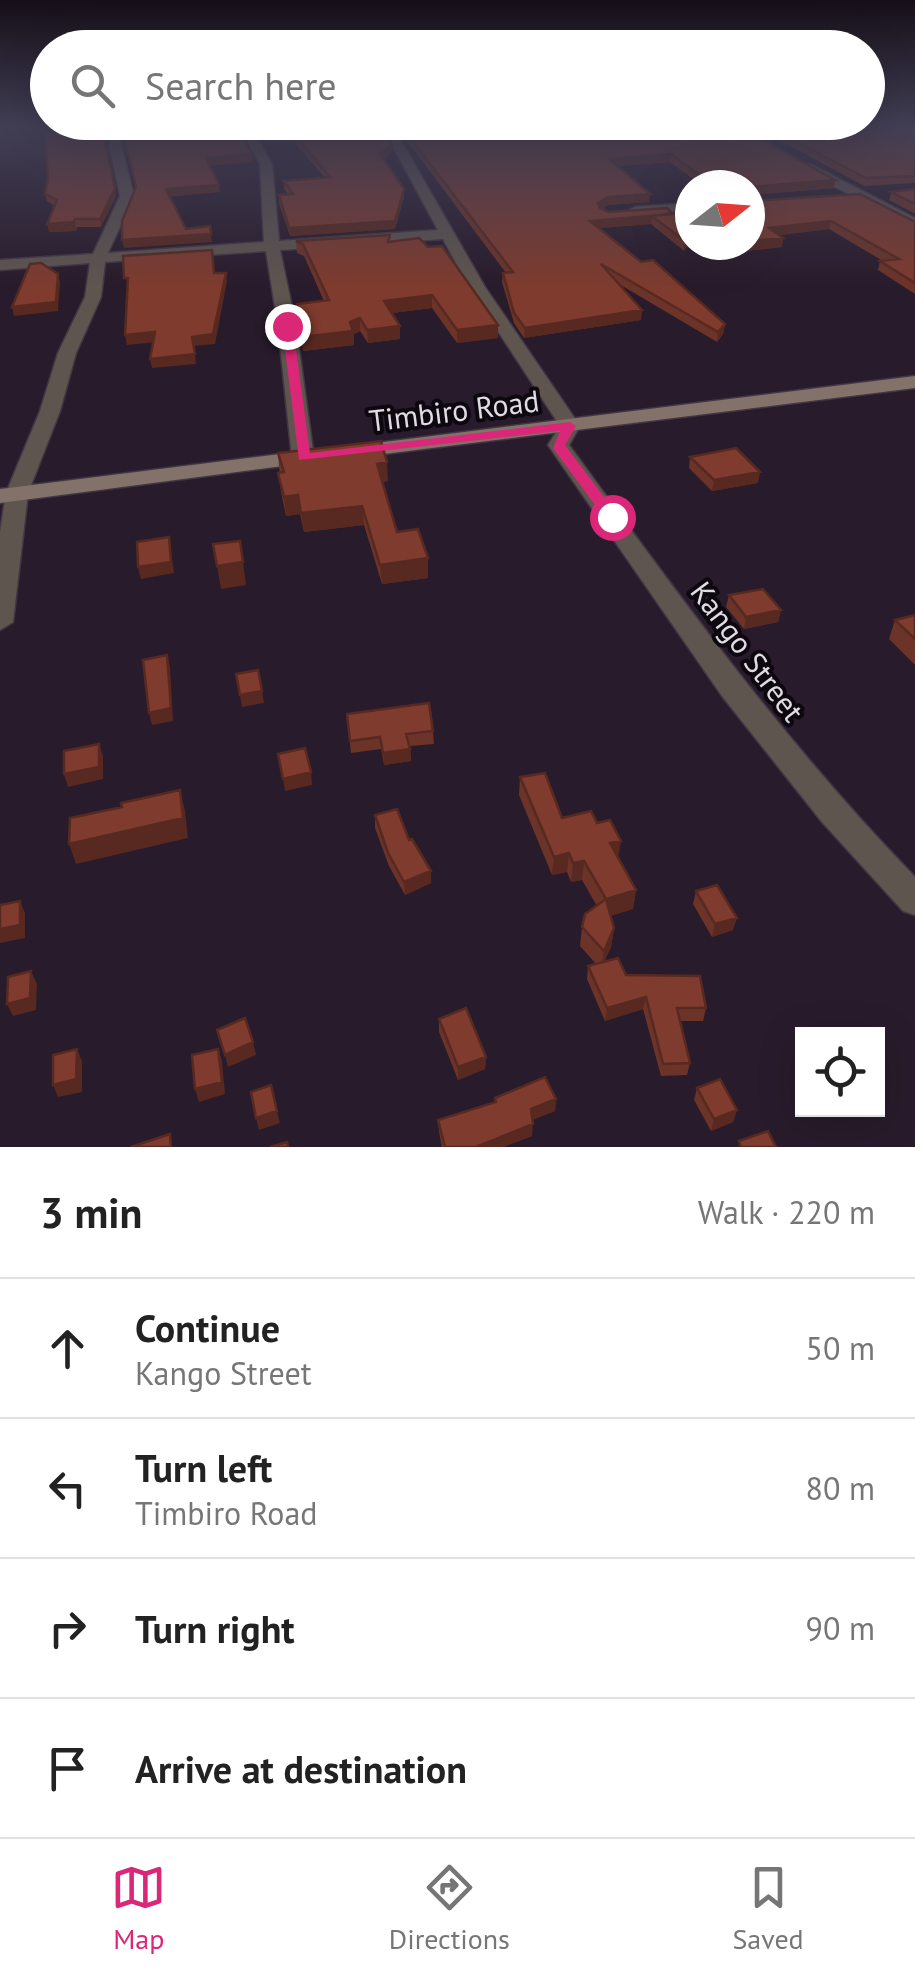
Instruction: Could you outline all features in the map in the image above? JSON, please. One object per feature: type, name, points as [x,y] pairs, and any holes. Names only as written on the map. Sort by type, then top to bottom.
[{"type":"main road","name":"Timbiro Road","points":[[9,494],[915,382]]},
{"type":"street","points":[[0,622],[9,494],[50,411],[68,353],[92,297],[98,259],[126,196],[122,180]]},
{"type":"street","points":[[267,180],[272,244],[304,458]]},
{"type":"street","points":[[417,180],[447,234],[570,426]]},
{"type":"street","points":[[831,180],[915,224]]},
{"type":"street","points":[[824,198],[897,191]]},
{"type":"street","points":[[624,212],[675,208]]},
{"type":"street","points":[[0,264],[447,234]]},
{"type":"street","name":"Kango Street","points":[[570,426],[558,445],[732,689],[833,814],[915,900]]},
{"type":"building","points":[[48,180],[113,180],[115,188],[100,219],[74,222],[47,224],[57,200],[45,194]]},
{"type":"building","points":[[134,180],[216,180],[219,185],[166,189],[186,229],[210,226],[211,234],[122,240],[122,221],[136,187]]},
{"type":"building","points":[[398,180],[404,189],[395,221],[289,228],[279,195],[293,194],[284,181]]},
{"type":"building","points":[[442,180],[633,180],[650,194],[608,197],[598,203],[600,208],[609,212],[667,208],[673,214],[590,221],[641,262],[653,260],[725,324],[718,332],[601,264],[642,310],[525,328],[514,313],[503,273],[513,272]]},
{"type":"building","points":[[765,180],[835,180],[765,186]]},
{"type":"building","points":[[915,189],[915,204],[891,192]]},
{"type":"building","points":[[860,194],[915,222],[915,283],[880,261],[899,259],[831,221],[769,228],[783,238],[765,240],[765,200]]},
{"type":"building","points":[[675,213],[675,234],[652,216]]},
{"type":"building","points":[[390,235],[388,242],[419,238],[428,247],[442,246],[498,325],[457,330],[432,295],[384,301],[400,326],[367,330],[360,318],[350,322],[353,331],[302,337],[297,304],[329,300],[303,244],[296,241]]},
{"type":"building","points":[[212,250],[214,273],[226,273],[213,334],[192,337],[195,354],[150,359],[155,332],[125,335],[128,278],[124,278],[123,256]]},
{"type":"building","points":[[41,263],[58,274],[56,302],[12,307],[30,264]]},
{"type":"building","points":[[381,441],[387,462],[377,464],[397,532],[418,529],[428,558],[380,565],[362,506],[301,513],[298,495],[284,497],[278,473],[284,472],[278,453]]},
{"type":"building","points":[[736,448],[760,472],[714,480],[690,457]]},
{"type":"building","points":[[169,537],[171,562],[138,567],[137,542]]},
{"type":"building","points":[[240,541],[243,562],[217,566],[213,544]]},
{"type":"building","points":[[763,589],[781,610],[746,617],[729,595]]},
{"type":"building","points":[[915,615],[915,639],[895,620]]},
{"type":"building","points":[[167,655],[171,708],[149,713],[143,660]]},
{"type":"building","points":[[258,670],[262,691],[240,695],[236,674]]},
{"type":"building","points":[[429,703],[433,731],[406,734],[410,749],[383,753],[380,737],[350,741],[347,714]]},
{"type":"building","points":[[99,744],[99,767],[64,774],[64,751]]},
{"type":"building","points":[[305,748],[311,772],[283,779],[278,754]]},
{"type":"building","points":[[545,773],[562,818],[591,811],[597,823],[610,820],[621,841],[610,843],[636,890],[606,899],[584,861],[573,863],[569,853],[554,857],[520,777]]},
{"type":"building","points":[[180,790],[183,818],[69,844],[70,818]]},
{"type":"building","points":[[397,809],[409,840],[412,839],[431,871],[404,882],[388,853],[375,815]]},
{"type":"building","points":[[717,885],[737,918],[715,924],[696,891]]},
{"type":"building","points":[[606,899],[614,928],[604,951],[582,927],[585,914]]},
{"type":"building","points":[[20,901],[20,925],[0,929],[0,905]]},
{"type":"building","points":[[618,958],[626,975],[700,976],[706,1008],[677,1008],[690,1063],[663,1064],[646,997],[607,1008],[588,966]]},
{"type":"building","points":[[31,971],[30,998],[7,1004],[8,977]]},
{"type":"building","points":[[466,1008],[486,1057],[458,1067],[439,1019]]},
{"type":"building","points":[[245,1018],[253,1042],[225,1055],[217,1030]]},
{"type":"building","points":[[77,1049],[76,1079],[53,1085],[53,1055]]},
{"type":"building","points":[[218,1049],[222,1082],[195,1089],[192,1055]]},
{"type":"building","points":[[545,1077],[556,1099],[531,1109],[533,1124],[476,1147],[445,1147],[438,1120],[496,1102],[495,1098]]},
{"type":"building","points":[[720,1079],[737,1110],[714,1119],[697,1088]]},
{"type":"building","points":[[271,1085],[277,1111],[256,1118],[251,1092]]},
{"type":"building","points":[[768,1131],[776,1147],[741,1147],[739,1141]]},
{"type":"building","points":[[170,1134],[171,1147],[131,1147]]},
{"type":"route","points":[[287,326],[304,458],[570,426],[558,445],[612,517]]}]
